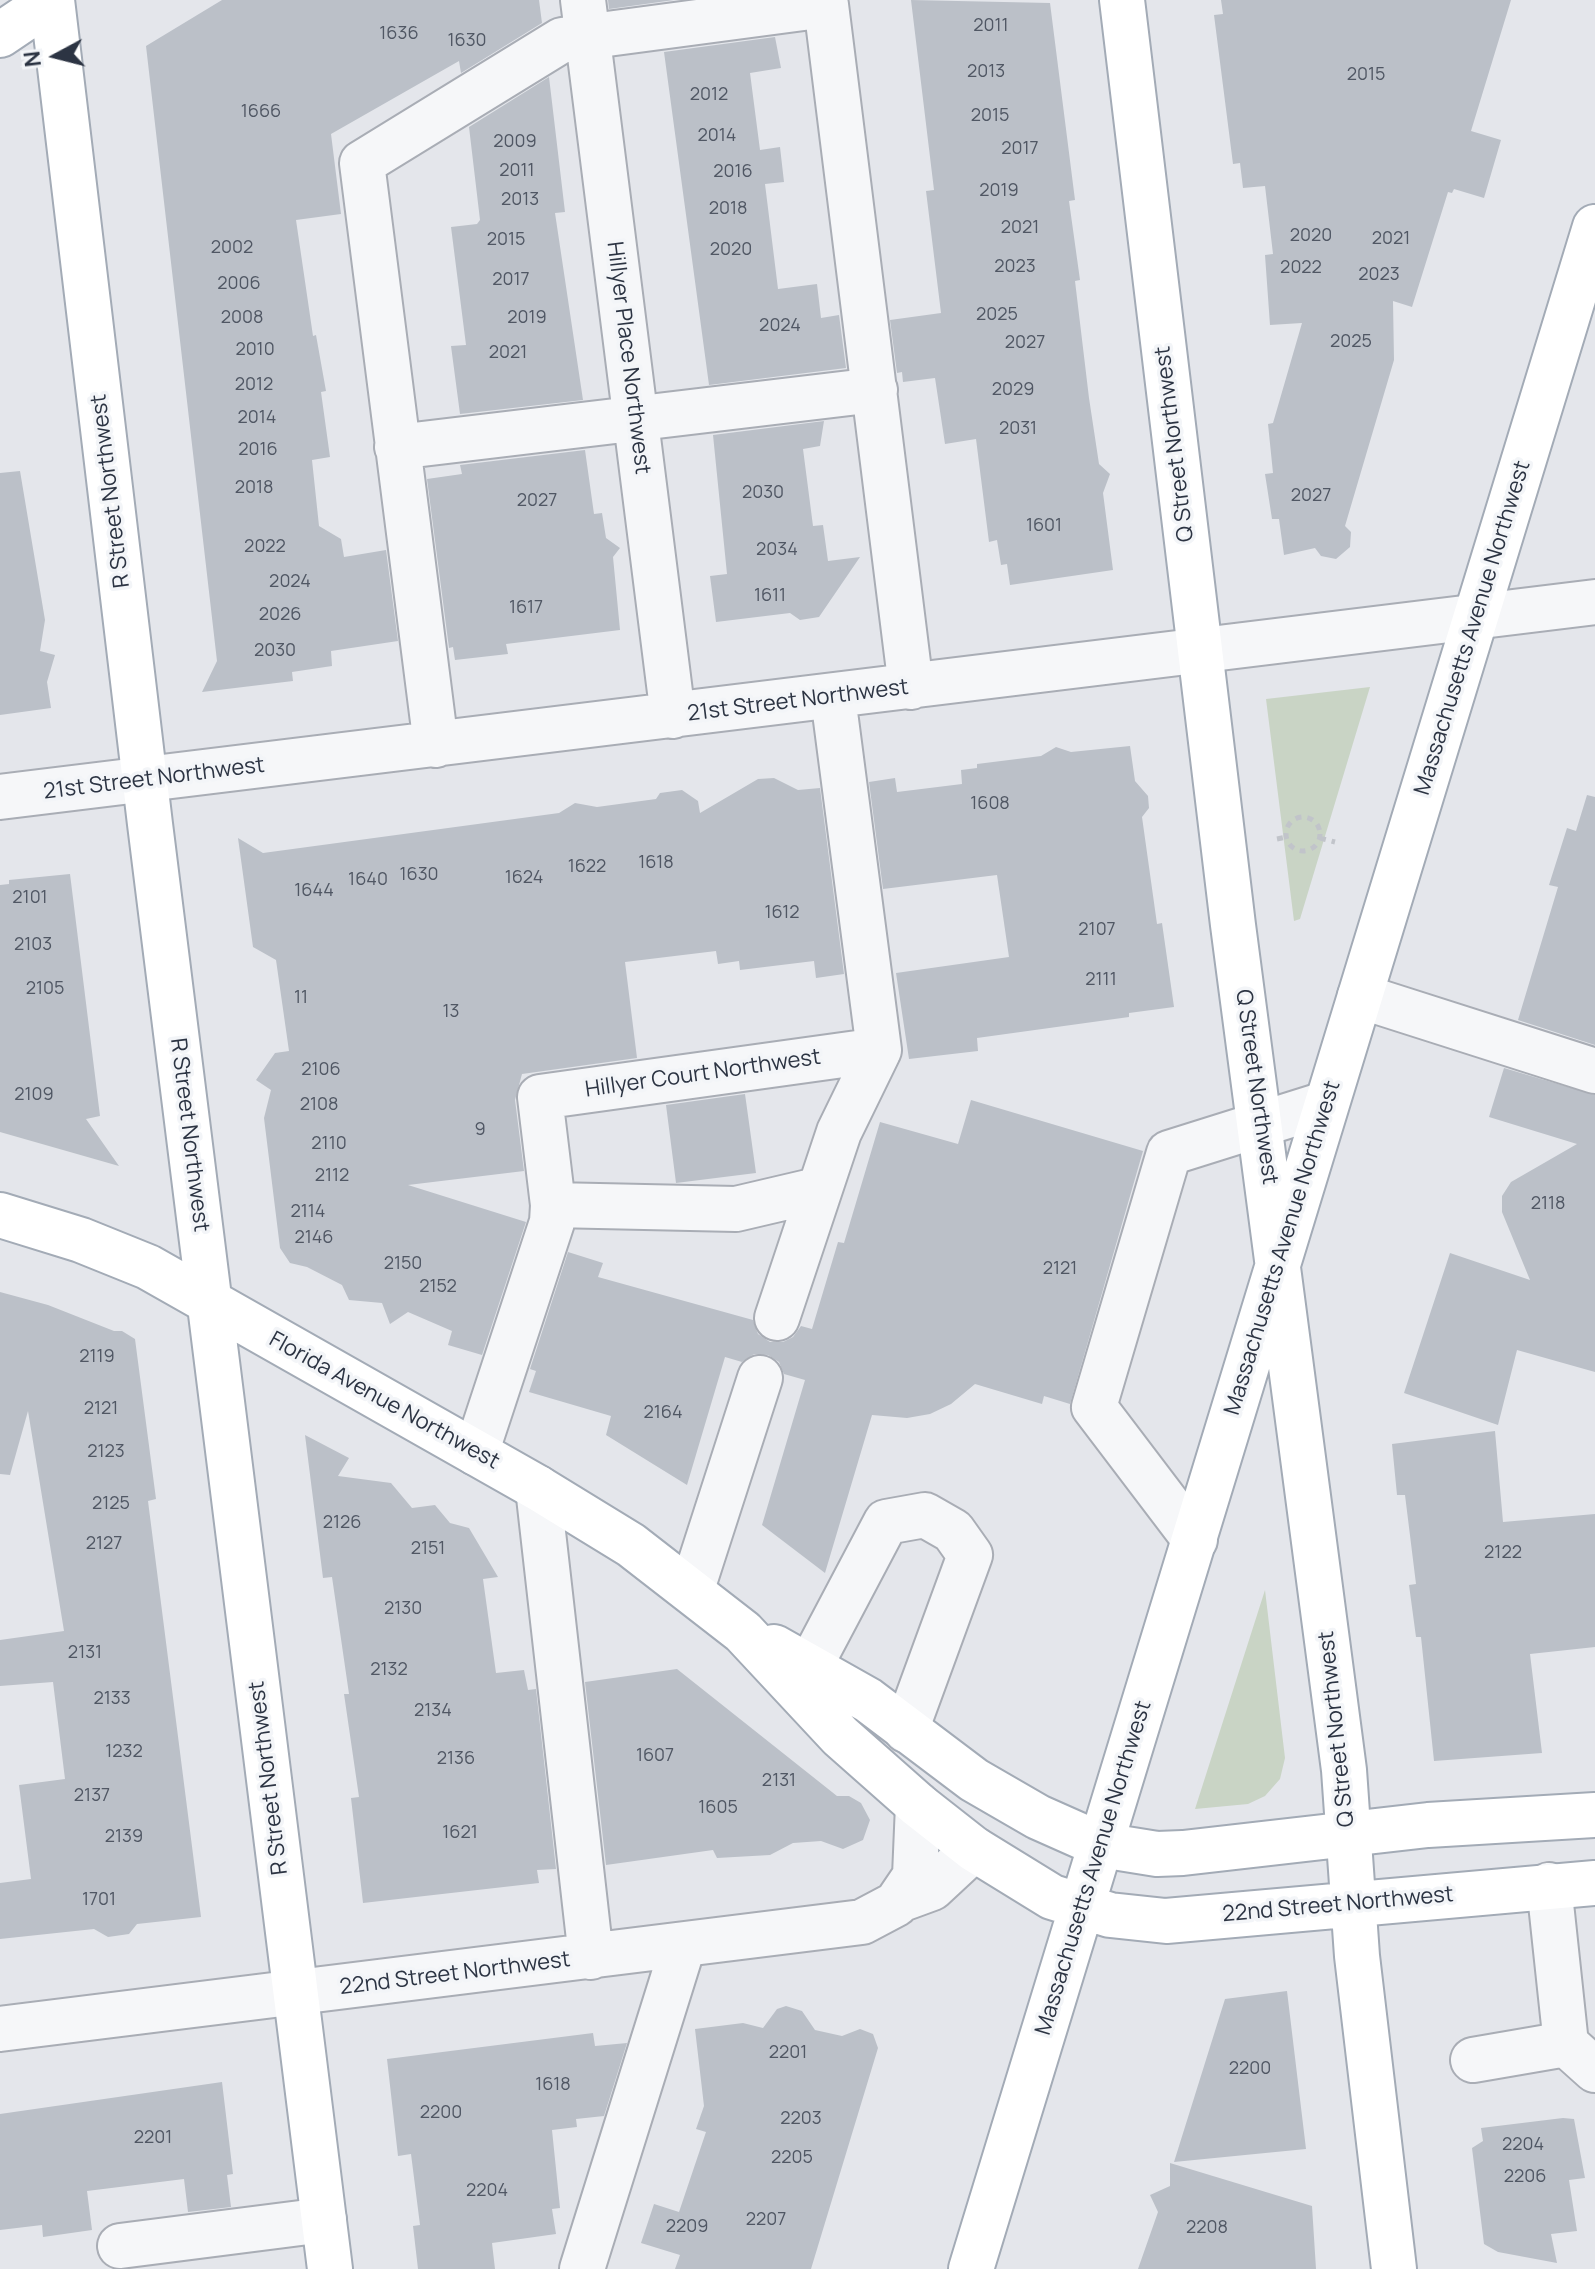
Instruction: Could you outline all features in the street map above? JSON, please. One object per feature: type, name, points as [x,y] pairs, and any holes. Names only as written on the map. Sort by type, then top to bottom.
[{"type":"main road","points":[[0,35],[52,0]]},
{"type":"main road","name":"R Street Northwest","points":[[52,0],[145,779],[330,2269]]},
{"type":"main road","name":"Q Street Northwest","points":[[1122,0],[1200,650],[1344,1770],[1353,1903],[1394,2269]]},
{"type":"main road","name":"Massachusetts Avenue Northwest","points":[[971,2269],[1595,227]]},
{"type":"main road","name":"Florida Avenue Northwest","points":[[0,1215],[114,1252],[476,1453],[619,1537],[692,1589],[743,1632],[840,1736],[918,1805],[974,1849],[1052,1897],[1082,1908]]},
{"type":"main road","name":"Florida Avenue Northwest","points":[[743,1632],[868,1700],[940,1758],[1013,1804],[1101,1845]]},
{"type":"main road","points":[[1101,1845],[1157,1854],[1183,1853],[1428,1825],[1595,1815]]},
{"type":"main road","name":"22nd Street Northwest","points":[[1082,1908],[1135,1920],[1166,1921],[1595,1883]]},
{"type":"street","points":[[436,745],[362,163],[562,40],[585,18],[826,5],[911,687]]},
{"type":"street","name":"Hillyer Place Northwest","points":[[585,18],[673,716]]},
{"type":"street","points":[[397,447],[875,390]]},
{"type":"street","name":"21st Street Northwest","points":[[0,797],[1595,602]]},
{"type":"street","points":[[777,1318],[817,1190],[839,1132],[879,1050],[833,697]]},
{"type":"street","points":[[1360,996],[1595,1071]]},
{"type":"street","name":"Hillyer Court Northwest","points":[[476,1453],[548,1237],[553,1205],[540,1097],[879,1050]]},
{"type":"street","points":[[1195,1540],[1094,1407],[1169,1153],[1325,1104]]},
{"type":"street","points":[[553,1205],[736,1209],[817,1190]]},
{"type":"street","points":[[692,1589],[760,1378]]},
{"type":"street","points":[[538,1488],[591,1957]]},
{"type":"street","points":[[810,1666],[886,1522],[925,1515],[953,1531],[970,1555],[906,1730]]},
{"type":"street","points":[[902,1899],[915,1876],[918,1805]]},
{"type":"street","name":"22nd Street Northwest","points":[[0,2029],[847,1926],[875,1918],[902,1899],[932,1888],[974,1849]]},
{"type":"street","points":[[1473,2060],[1580,2057],[1549,1885]]},
{"type":"street","points":[[582,2269],[683,1946]]},
{"type":"street","points":[[120,2246],[324,2220]]},
{"type":"path","points":[[1308,817],[1320,829],[1320,838],[1308,851],[1291,846],[1287,837],[1291,821],[1308,817]]},
{"type":"path","points":[[1277,839],[1287,837]]},
{"type":"path","points":[[1320,838],[1335,842]]},
{"type":"green space","points":[[1370,687],[1300,919],[1294,921],[1266,699]]},
{"type":"green space","points":[[1265,1590],[1285,1758],[1280,1779],[1265,1796],[1248,1804],[1195,1809]]},
{"type":"building","points":[[222,0],[539,0],[542,23],[461,73],[459,61],[331,134],[341,214],[296,220],[313,336],[316,335],[326,391],[321,392],[330,457],[312,460],[319,526],[341,539],[344,557],[386,550],[398,641],[331,651],[332,666],[292,672],[293,681],[202,692],[217,661],[146,46]]},
{"type":"building","points":[[608,0],[674,0],[609,9]]},
{"type":"building","points":[[911,0],[1050,3],[1075,200],[1069,201],[1080,280],[1075,281],[1089,398],[1099,464],[1110,474],[1103,493],[1113,570],[1010,585],[1007,564],[1001,565],[997,540],[989,542],[976,439],[945,444],[935,378],[903,382],[902,372],[897,373],[890,320],[941,313],[926,191],[934,190]]},
{"type":"building","points":[[1221,0],[1511,0],[1471,131],[1501,140],[1484,198],[1454,189],[1452,193],[1448,192],[1412,307],[1393,301],[1394,360],[1345,526],[1351,532],[1350,547],[1336,559],[1321,556],[1315,548],[1284,555],[1279,519],[1272,519],[1265,474],[1273,473],[1268,424],[1273,423],[1302,323],[1270,325],[1265,255],[1273,254],[1265,186],[1243,188],[1240,163],[1233,164],[1214,15],[1223,14]]},
{"type":"building","points":[[775,37],[781,68],[750,73],[760,150],[780,147],[784,182],[765,184],[778,289],[817,284],[821,318],[839,315],[846,368],[709,385],[664,52]]},
{"type":"building","points":[[549,77],[565,212],[555,213],[583,400],[460,414],[451,346],[466,345],[451,227],[477,224],[480,220],[469,127]]},
{"type":"building","points":[[824,421],[820,446],[803,449],[813,526],[823,525],[828,561],[860,557],[819,617],[800,620],[790,613],[716,622],[710,576],[727,574],[713,435]]},
{"type":"building","points":[[585,450],[594,514],[602,513],[606,538],[620,548],[613,557],[620,630],[506,644],[508,654],[455,660],[453,647],[449,648],[427,479],[462,474],[460,465]]},
{"type":"building","points":[[20,471],[45,620],[40,651],[55,655],[47,682],[51,708],[0,715],[0,473]]},
{"type":"building","points":[[1130,746],[1135,781],[1148,796],[1149,808],[1142,817],[1157,924],[1162,923],[1174,1007],[1129,1013],[1129,1017],[977,1038],[978,1051],[909,1059],[896,973],[1009,957],[997,875],[883,889],[869,782],[895,778],[897,792],[962,784],[961,770],[977,768],[977,764],[1041,756],[1056,747],[1071,752]]},
{"type":"building","points":[[774,778],[798,790],[820,788],[844,974],[816,978],[814,961],[740,970],[739,961],[718,964],[716,951],[625,962],[637,1058],[522,1074],[515,1100],[524,1171],[408,1185],[526,1222],[482,1355],[448,1345],[452,1331],[408,1312],[390,1324],[382,1303],[349,1300],[342,1285],[307,1267],[290,1263],[280,1248],[264,1118],[271,1090],[256,1080],[275,1053],[289,1051],[276,960],[253,947],[238,838],[263,853],[559,813],[575,803],[597,807],[656,799],[660,793],[682,790],[698,801],[700,813],[758,779]]},
{"type":"building","points":[[1587,795],[1595,797],[1595,1045],[1518,1020],[1558,887],[1549,885],[1567,828],[1576,831]]},
{"type":"building","points":[[70,874],[100,1116],[86,1119],[119,1166],[0,1132],[0,885],[9,884],[9,880]]},
{"type":"building","points":[[1504,1068],[1595,1095],[1595,1372],[1517,1350],[1498,1425],[1404,1393],[1450,1253],[1530,1280],[1502,1212],[1502,1196],[1511,1182],[1577,1144],[1489,1117]]},
{"type":"building","points":[[745,1094],[756,1173],[676,1183],[666,1105]]},
{"type":"building","points":[[971,1100],[1143,1151],[1070,1404],[1044,1396],[1042,1404],[975,1384],[951,1404],[930,1414],[907,1418],[872,1415],[825,1573],[762,1525],[805,1380],[784,1374],[779,1362],[768,1355],[754,1354],[742,1362],[725,1357],[687,1485],[606,1435],[611,1416],[529,1392],[536,1371],[530,1369],[568,1252],[603,1263],[598,1277],[753,1320],[758,1334],[770,1342],[783,1342],[793,1337],[801,1326],[812,1329],[838,1242],[844,1243],[880,1122],[958,1144]]},
{"type":"building","points":[[0,1292],[48,1305],[114,1331],[122,1331],[135,1339],[156,1499],[148,1501],[201,1917],[137,1924],[129,1934],[108,1937],[94,1929],[0,1939],[0,1883],[31,1879],[19,1785],[65,1779],[53,1682],[0,1686],[0,1640],[64,1631],[28,1411],[10,1475],[0,1474]]},
{"type":"building","points":[[1495,1431],[1503,1522],[1595,1514],[1595,1647],[1530,1654],[1542,1753],[1434,1761],[1421,1637],[1416,1637],[1409,1585],[1416,1584],[1405,1495],[1397,1495],[1392,1444]]},
{"type":"building","points":[[305,1435],[349,1458],[338,1476],[391,1483],[412,1508],[435,1505],[450,1523],[469,1528],[498,1577],[483,1579],[496,1673],[524,1670],[528,1690],[536,1689],[556,1869],[537,1870],[539,1883],[363,1903],[351,1798],[359,1797],[344,1694],[349,1694],[332,1577],[323,1578]]},
{"type":"building","points":[[677,1669],[837,1796],[849,1796],[861,1803],[870,1820],[863,1840],[843,1849],[821,1841],[793,1843],[770,1855],[717,1858],[713,1850],[606,1865],[585,1682]]},
{"type":"building","points":[[1287,1991],[1306,2149],[1174,2162],[1225,1999]]},
{"type":"building","points":[[786,2006],[802,2011],[815,2030],[842,2036],[860,2029],[873,2034],[878,2048],[811,2269],[675,2269],[680,2255],[641,2243],[654,2204],[679,2212],[706,2132],[696,2129],[704,2106],[695,2029],[743,2023],[763,2028],[777,2009]]},
{"type":"building","points":[[593,2033],[595,2046],[627,2043],[604,2116],[576,2119],[577,2127],[552,2130],[560,2208],[552,2209],[556,2234],[492,2243],[495,2269],[418,2269],[413,2226],[420,2225],[411,2154],[398,2156],[387,2059]]},
{"type":"building","points":[[222,2082],[233,2174],[227,2175],[231,2207],[188,2212],[184,2179],[87,2191],[92,2230],[43,2237],[42,2225],[0,2230],[0,2114]]},
{"type":"building","points":[[1574,2119],[1585,2178],[1569,2180],[1577,2231],[1551,2234],[1557,2263],[1498,2252],[1484,2244],[1472,2148],[1483,2141],[1481,2128]]},
{"type":"building","points":[[1170,2163],[1312,2206],[1316,2269],[1138,2269],[1158,2212],[1150,2195],[1170,2186]]}]
